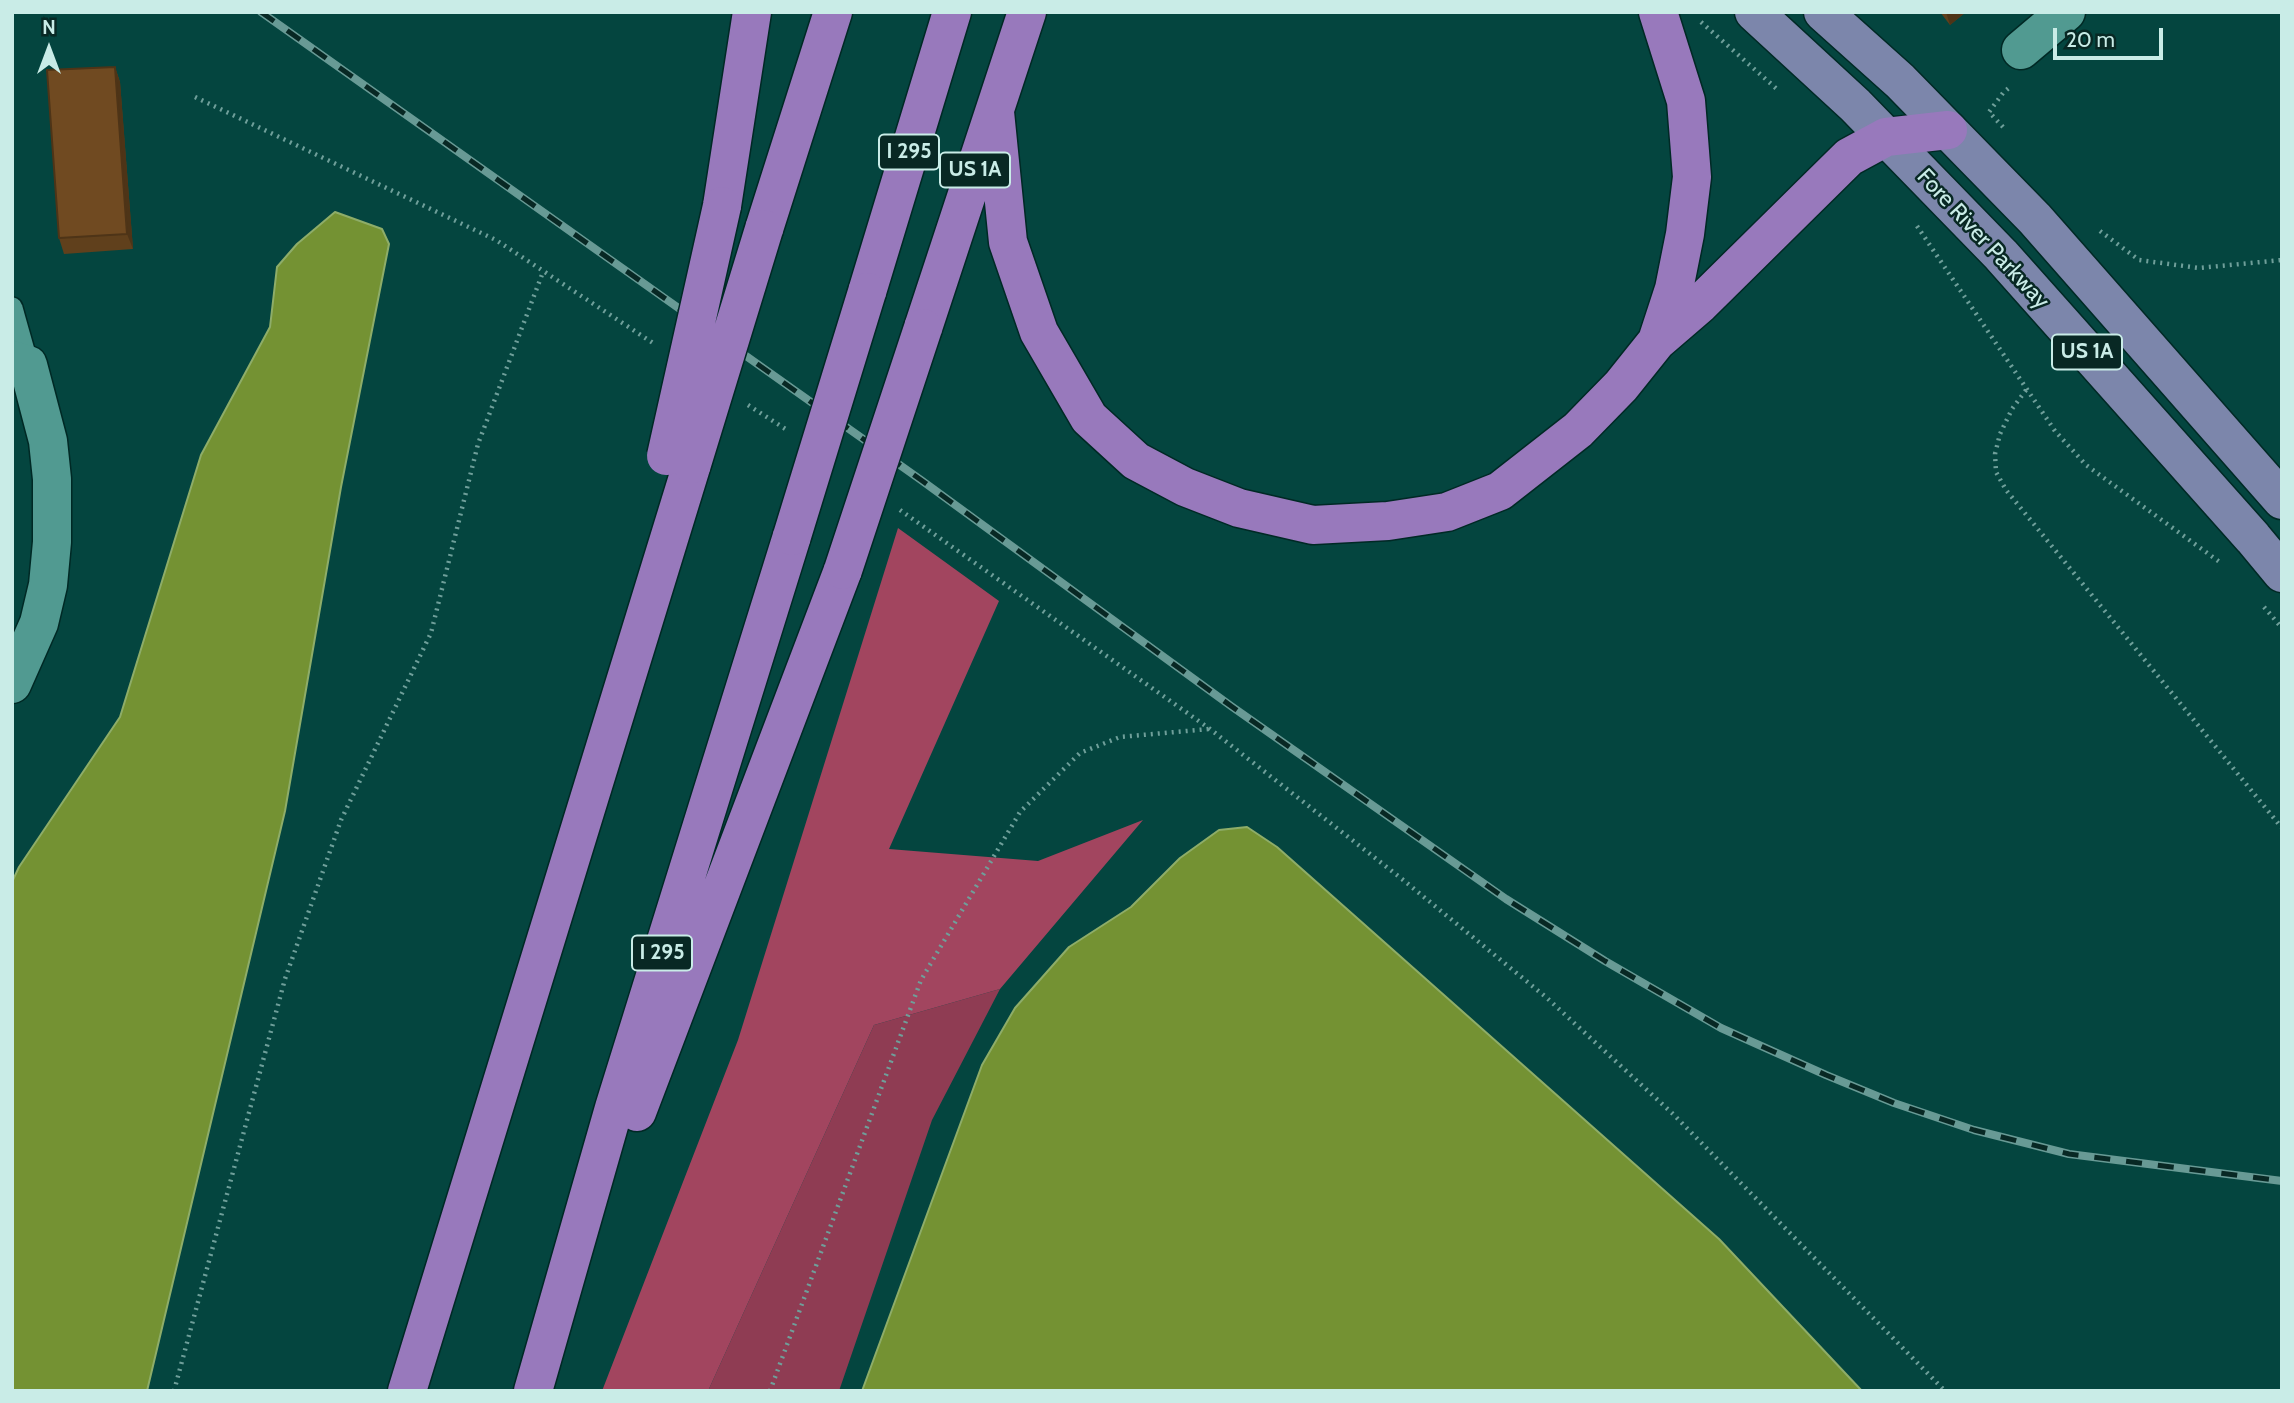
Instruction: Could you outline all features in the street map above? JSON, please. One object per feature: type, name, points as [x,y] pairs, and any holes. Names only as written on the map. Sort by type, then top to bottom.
[{"type":"highway","points":[[407,1391],[602,762],[679,460],[752,12]]},
{"type":"highway","points":[[679,460],[764,229],[833,12]]},
{"type":"highway","name":"I 295","points":[[536,1382],[614,1108],[952,12]]},
{"type":"highway","name":"US 1A","points":[[536,1382],[843,570],[1027,12]]},
{"type":"highway","points":[[1657,341],[1674,289],[1685,234],[1692,177],[1686,101],[1658,12]]},
{"type":"highway","points":[[995,112],[1008,242],[1039,332],[1089,418],[1136,461],[1185,487],[1238,508],[1313,525],[1388,521],[1447,512],[1500,491],[1578,430],[1621,386],[1657,341],[1700,304],[1849,158],[1886,137],[1948,130]]},
{"type":"main road","name":"Fore River Parkway","points":[[1754,12],[1855,105],[2001,255],[2253,538],[2269,586]]},
{"type":"main road","name":"US 1A","points":[[1823,12],[1900,81],[2035,219],[2282,500]]},
{"type":"street","points":[[2021,50],[2066,12]]},
{"type":"street","points":[[12,684],[39,623],[48,585],[52,542],[52,479],[48,441],[20,363]]},
{"type":"lane","points":[[12,308],[20,363]]},
{"type":"path","points":[[1700,21],[1785,96]]},
{"type":"path","points":[[2006,131],[1989,112],[2003,93],[2035,65],[2021,50]]},
{"type":"path","points":[[1915,224],[2055,431],[2086,465],[2229,570]]},
{"type":"path","points":[[2093,224],[2139,260],[2199,268],[2282,260]]},
{"type":"path","points":[[174,1391],[285,979],[341,820],[430,633],[478,444],[544,271]]},
{"type":"path","points":[[2026,390],[2012,409],[2000,434],[1995,454],[1997,472],[2006,490],[2282,828]]},
{"type":"path","points":[[2269,586],[2282,628]]},
{"type":"path","points":[[770,1391],[921,980],[1020,812],[1080,752],[1120,737],[1210,729],[1402,879],[1556,1007],[1673,1114],[1945,1391]]},
{"type":"shaded area","points":[[335,212],[382,229],[389,244],[341,487],[285,811],[147,1391],[12,1391],[12,882],[19,867],[120,717],[201,455],[270,327],[277,267],[297,244]]},
{"type":"shaded area","points":[[898,528],[999,601],[889,849],[1038,861],[1143,820],[1000,989],[874,1025],[708,1391],[602,1391],[738,1040]]},
{"type":"shaded area","points":[[1247,827],[1277,847],[1719,1239],[1862,1391],[862,1391],[982,1065],[1015,1008],[1069,947],[1131,907],[1180,858],[1219,830]]},
{"type":"shaded area","points":[[1000,989],[932,1120],[839,1391],[708,1391],[874,1025]]},
{"type":"building","points":[[115,67],[127,234],[59,238],[47,70]]},
{"type":"railway","points":[[261,12],[921,480],[1231,706],[1506,899],[1605,961],[1721,1028],[1894,1103],[1974,1130],[2069,1154],[2282,1181]]}]
